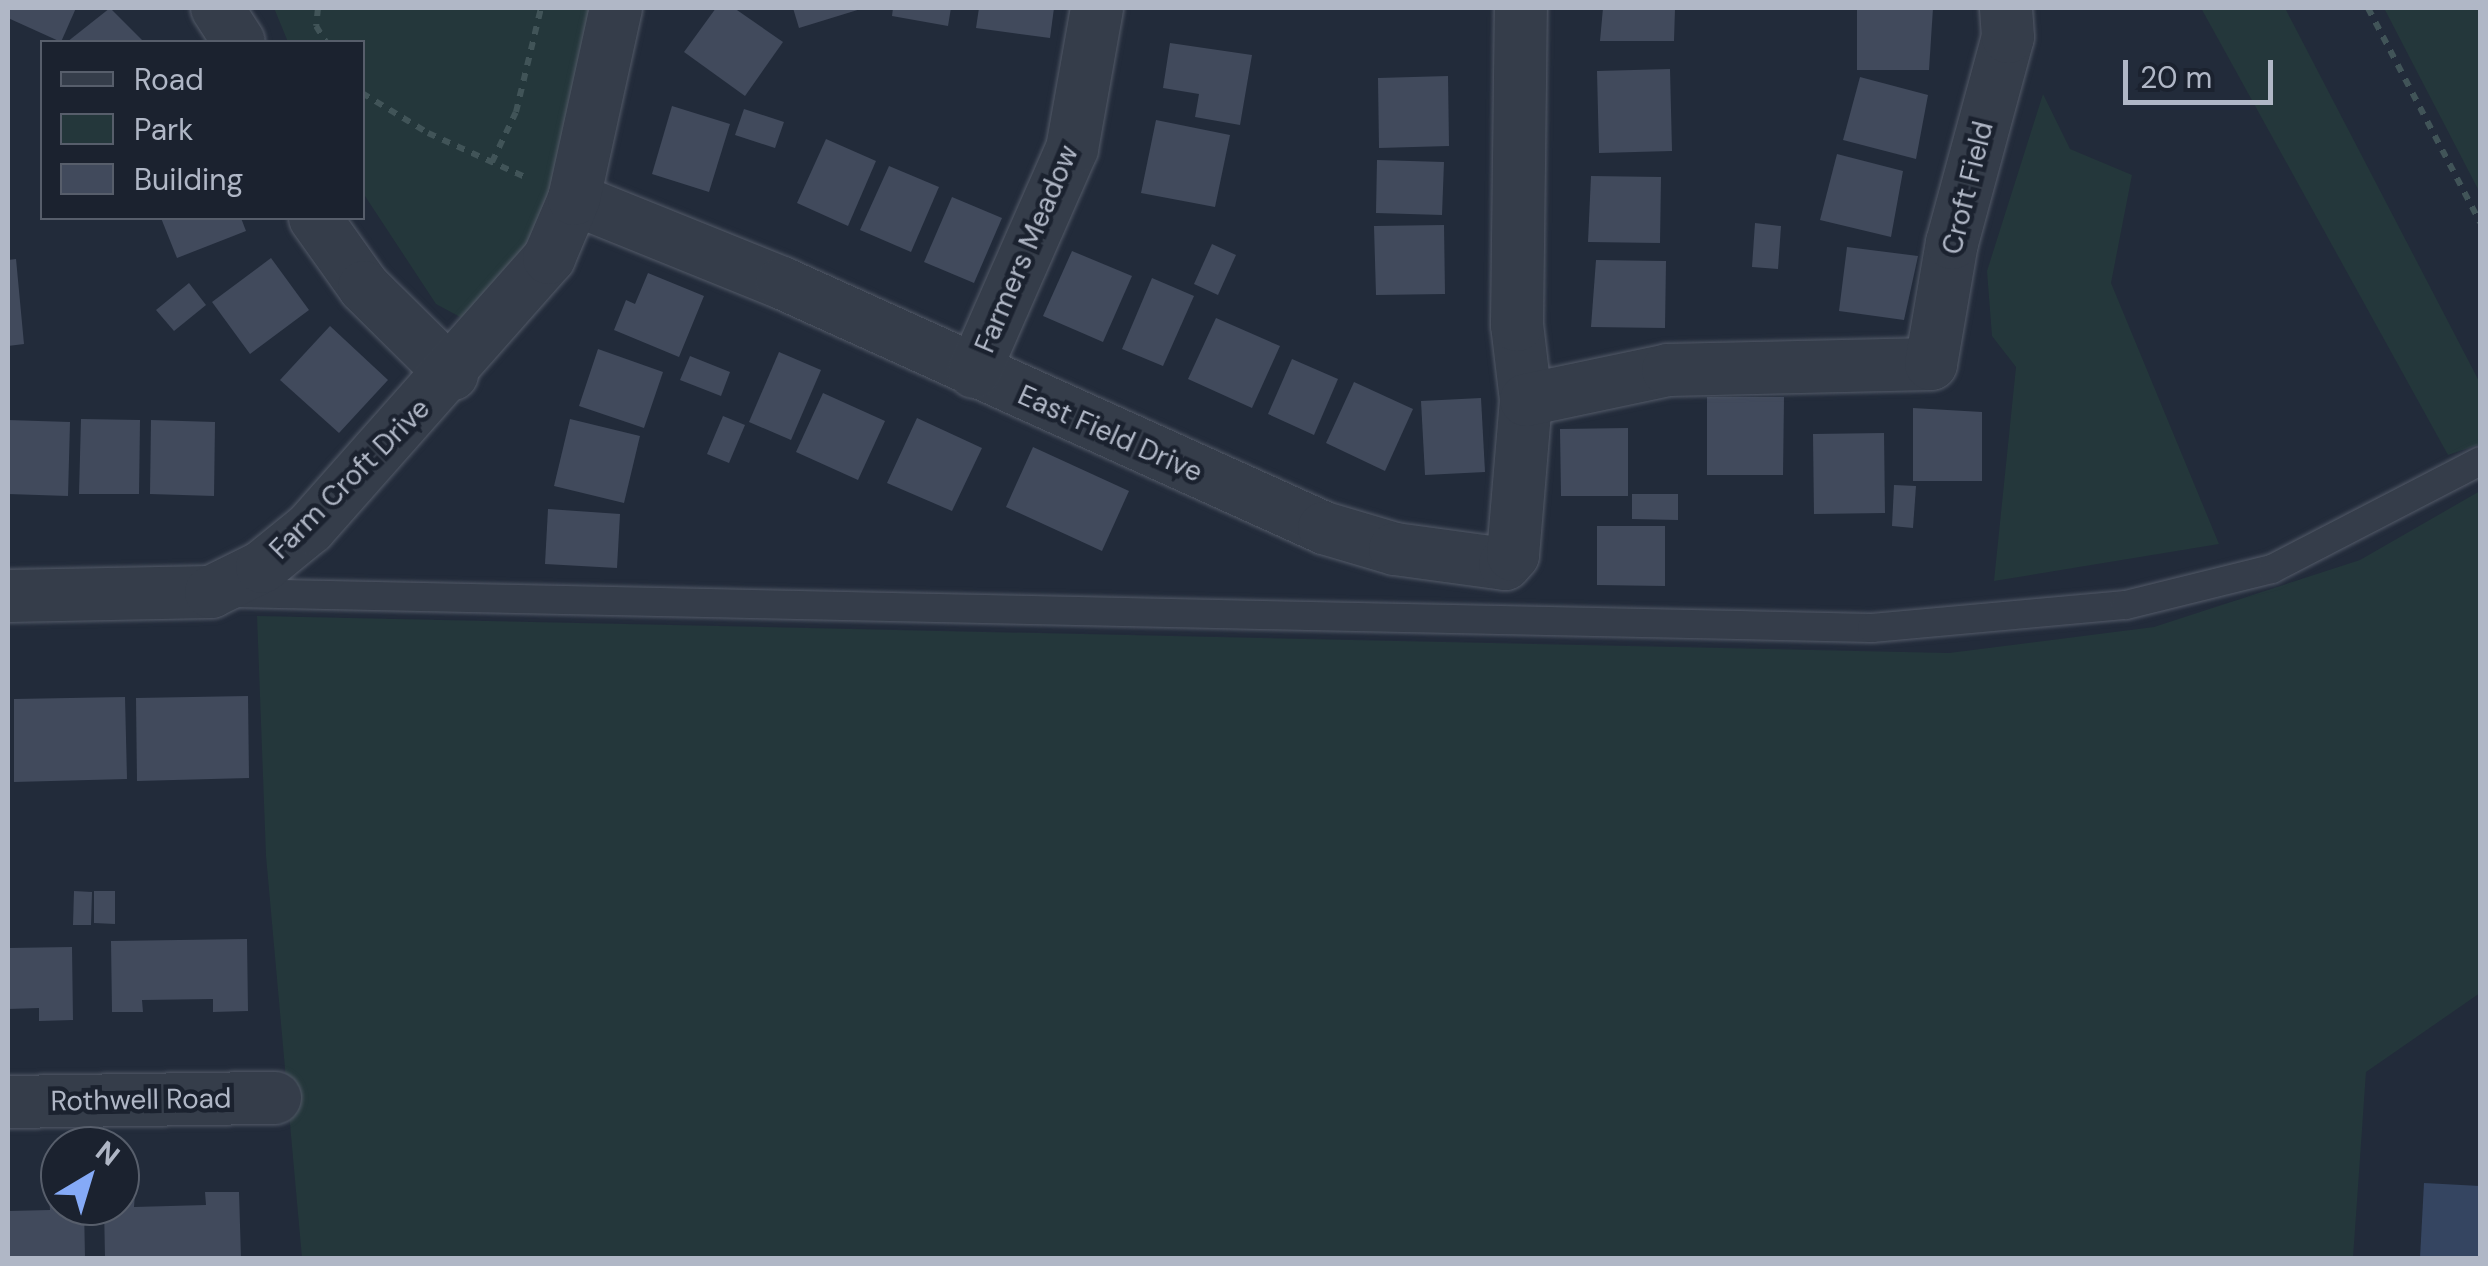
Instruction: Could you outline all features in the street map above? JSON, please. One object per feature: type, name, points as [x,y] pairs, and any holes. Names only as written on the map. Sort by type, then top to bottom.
[{"type":"street","points":[[217,8],[238,40]]},
{"type":"street","name":"Farm Croft Drive","points":[[8,596],[211,592],[262,567],[298,538],[452,374],[549,258],[574,199],[616,8]]},
{"type":"street","name":"Farmers Meadow","points":[[974,372],[1072,149],[1097,8]]},
{"type":"street","name":"East Field Drive","points":[[574,199],[782,283],[1324,528],[1395,549],[1499,564],[1512,555],[1526,400],[1517,308],[1521,8]]},
{"type":"street","name":"Croft Field","points":[[1526,400],[1668,370],[1926,366],[1936,353],[1952,243],[2008,37],[2006,8]]},
{"type":"street","name":"Farm Croft Drive","points":[[316,220],[352,274],[452,374]]},
{"type":"street","name":"Rothwell Road","points":[[8,1102],[275,1098]]},
{"type":"lane","points":[[211,592],[1872,628],[2126,606],[2272,569],[2480,461]]},
{"type":"path","points":[[318,8],[316,26],[325,40]]},
{"type":"path","points":[[365,95],[492,162],[516,112],[541,8]]},
{"type":"path","points":[[2368,8],[2480,222]]},
{"type":"green space","points":[[274,8],[591,8],[545,214],[475,325],[436,304],[365,196],[365,40],[287,40]]},
{"type":"green space","points":[[2201,8],[2285,8],[2480,383],[2480,444],[2448,455]]},
{"type":"green space","points":[[2384,8],[2480,8],[2480,193]]},
{"type":"green space","points":[[2043,94],[2070,149],[2132,175],[2111,283],[2219,544],[1994,581],[2016,367],[1992,336],[1987,271]]},
{"type":"green space","points":[[2480,491],[2480,993],[2366,1072],[2353,1258],[302,1258],[266,856],[257,616],[1949,653],[2154,627],[2360,560]]},
{"type":"water","points":[[2424,1183],[2480,1186],[2480,1258],[2420,1258]]},
{"type":"building","points":[[8,8],[76,8],[62,40],[8,18]]},
{"type":"building","points":[[110,8],[142,40],[70,40]]},
{"type":"building","points":[[716,8],[734,8],[783,42],[745,96],[684,52]]},
{"type":"building","points":[[793,8],[864,8],[799,28]]},
{"type":"building","points":[[893,8],[951,8],[948,26],[892,16]]},
{"type":"building","points":[[979,8],[1054,8],[1050,38],[976,28]]},
{"type":"building","points":[[1603,8],[1675,8],[1674,41],[1600,41]]},
{"type":"building","points":[[1857,8],[1933,8],[1929,70],[1857,70]]},
{"type":"building","points":[[1170,43],[1252,55],[1240,125],[1195,117],[1199,94],[1163,88]]},
{"type":"building","points":[[1670,69],[1672,151],[1599,153],[1597,71]]},
{"type":"building","points":[[1448,76],[1449,146],[1379,148],[1378,78]]},
{"type":"building","points":[[1860,77],[1928,95],[1916,159],[1843,140]]},
{"type":"building","points":[[672,106],[730,124],[709,192],[652,174]]},
{"type":"building","points":[[744,109],[784,122],[775,148],[735,135]]},
{"type":"building","points":[[1156,120],[1230,135],[1215,207],[1141,193]]},
{"type":"building","points":[[826,139],[876,161],[848,226],[797,203]]},
{"type":"building","points":[[1837,154],[1903,171],[1891,237],[1820,220]]},
{"type":"building","points":[[1377,160],[1444,162],[1442,215],[1376,213]]},
{"type":"building","points":[[889,166],[939,187],[911,252],[860,230]]},
{"type":"building","points":[[1591,176],[1661,177],[1660,243],[1588,242]]},
{"type":"building","points":[[952,197],[1002,218],[974,283],[924,262]]},
{"type":"building","points":[[162,220],[242,220],[246,231],[177,258]]},
{"type":"building","points":[[1755,223],[1781,226],[1778,269],[1752,267]]},
{"type":"building","points":[[1444,225],[1445,294],[1376,295],[1374,226]]},
{"type":"building","points":[[1212,244],[1236,255],[1218,295],[1194,284]]},
{"type":"building","points":[[1847,247],[1918,256],[1904,320],[1839,311]]},
{"type":"building","points":[[1072,251],[1132,276],[1103,342],[1043,316]]},
{"type":"building","points":[[271,258],[309,310],[250,354],[212,302]]},
{"type":"building","points":[[16,259],[24,344],[8,346],[8,260]]},
{"type":"building","points":[[1596,260],[1666,261],[1665,328],[1591,327]]},
{"type":"building","points":[[648,273],[704,296],[679,357],[614,330],[626,300],[635,304]]},
{"type":"building","points":[[1152,278],[1194,296],[1163,366],[1122,349]]},
{"type":"building","points":[[189,283],[206,305],[174,331],[156,310]]},
{"type":"building","points":[[1216,318],[1280,346],[1252,408],[1188,379]]},
{"type":"building","points":[[330,326],[388,380],[339,433],[280,380]]},
{"type":"building","points":[[598,349],[663,372],[644,428],[579,406]]},
{"type":"building","points":[[779,352],[821,370],[791,440],[749,422]]},
{"type":"building","points":[[690,356],[730,372],[721,396],[680,380]]},
{"type":"building","points":[[1292,359],[1338,379],[1314,435],[1268,414]]},
{"type":"building","points":[[1354,382],[1413,409],[1385,471],[1326,443]]},
{"type":"building","points":[[823,393],[885,421],[858,480],[796,452]]},
{"type":"building","points":[[1707,397],[1784,397],[1783,475],[1707,475]]},
{"type":"building","points":[[1481,398],[1485,472],[1425,475],[1421,401]]},
{"type":"building","points":[[1913,408],[1982,412],[1982,481],[1913,481]]},
{"type":"building","points":[[723,416],[745,425],[729,463],[707,454]]},
{"type":"building","points":[[917,418],[982,448],[952,511],[887,483]]},
{"type":"building","points":[[81,419],[140,420],[139,494],[79,494]]},
{"type":"building","points":[[570,419],[640,436],[624,503],[554,486]]},
{"type":"building","points":[[8,420],[70,422],[68,496],[8,494]]},
{"type":"building","points":[[151,420],[215,422],[214,496],[150,494]]},
{"type":"building","points":[[1628,428],[1628,496],[1561,496],[1560,429]]},
{"type":"building","points":[[1884,433],[1885,513],[1814,514],[1813,434]]},
{"type":"building","points":[[1033,447],[1129,491],[1102,551],[1006,507]]},
{"type":"building","points":[[1894,485],[1916,486],[1913,528],[1892,526]]},
{"type":"building","points":[[1632,494],[1678,494],[1678,520],[1632,519]]},
{"type":"building","points":[[548,509],[620,514],[617,568],[545,564]]},
{"type":"building","points":[[1597,526],[1665,526],[1665,586],[1597,585]]},
{"type":"building","points":[[248,696],[249,778],[137,781],[136,698]]},
{"type":"building","points":[[125,697],[127,779],[14,782],[14,699]]},
{"type":"building","points":[[74,891],[92,892],[91,925],[73,925]]},
{"type":"building","points":[[94,891],[115,891],[115,924],[94,923]]},
{"type":"building","points":[[247,939],[248,1011],[213,1012],[213,999],[142,1000],[143,1012],[112,1012],[111,941]]},
{"type":"building","points":[[72,947],[73,1020],[39,1021],[39,1008],[8,1009],[8,948]]},
{"type":"building","points":[[205,1192],[239,1192],[241,1258],[105,1258],[104,1226],[140,1226],[140,1207],[206,1205]]},
{"type":"building","points":[[40,1210],[40,1226],[84,1226],[85,1258],[8,1258],[8,1211]]}]
